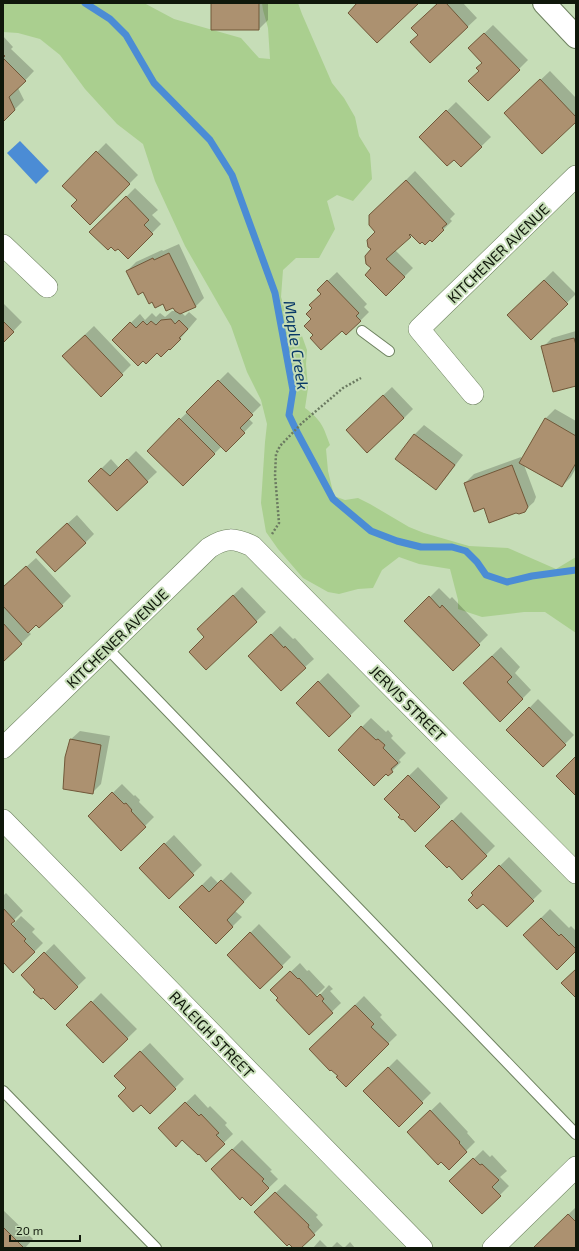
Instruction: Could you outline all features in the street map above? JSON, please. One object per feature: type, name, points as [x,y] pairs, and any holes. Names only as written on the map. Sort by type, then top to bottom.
[{"type":"street","points":[[544,3],[576,37]]},
{"type":"street","name":"KITCHENER AVENUE","points":[[473,394],[419,329],[576,176]]},
{"type":"street","points":[[3,245],[47,287]]},
{"type":"street","name":"KITCHENER AVENUE","points":[[3,748],[209,548],[226,539],[236,539]]},
{"type":"street","name":"JERVIS STREET","points":[[236,539],[252,546],[576,873]]},
{"type":"street","name":"RALEIGH STREET","points":[[3,820],[422,1248]]},
{"type":"street","points":[[493,1248],[576,1167]]},
{"type":"lane","points":[[362,331],[389,351]]},
{"type":"lane","points":[[107,648],[576,1134]]},
{"type":"lane","points":[[3,1091],[156,1248]]},
{"type":"path","points":[[268,539],[279,523],[275,475],[276,454],[280,446],[283,441],[302,423],[343,388],[361,378]]},
{"type":"green space","points":[[3,3],[144,3],[174,19],[241,38],[259,58],[270,59],[268,28],[262,3],[298,3],[332,83],[344,98],[355,117],[359,136],[370,154],[372,179],[353,201],[337,195],[327,201],[335,229],[319,258],[296,258],[283,270],[281,297],[290,325],[302,336],[307,350],[306,364],[308,388],[305,408],[321,424],[330,445],[326,449],[328,471],[334,496],[345,500],[358,498],[409,527],[424,533],[469,546],[508,548],[556,569],[576,557],[576,633],[545,612],[524,612],[482,617],[458,609],[458,600],[450,569],[419,564],[399,557],[382,570],[373,588],[358,589],[339,594],[328,592],[303,578],[278,549],[266,532],[261,503],[267,424],[261,400],[247,372],[231,326],[185,246],[155,181],[143,144],[117,124],[85,89],[60,55],[40,39],[18,33],[3,32]]},
{"type":"water","points":[[20,141],[49,171],[36,184],[7,153]]},
{"type":"building","points":[[211,3],[259,3],[259,30],[211,30]]},
{"type":"building","points":[[357,3],[419,3],[377,43],[348,13]]},
{"type":"building","points":[[438,3],[446,3],[468,27],[430,63],[410,42],[418,35],[411,28]]},
{"type":"building","points":[[484,33],[520,70],[488,101],[468,81],[479,71],[476,68],[482,63],[468,48]]},
{"type":"building","points":[[3,58],[26,81],[9,97],[15,110],[3,122]]},
{"type":"building","points":[[540,79],[576,117],[576,122],[542,154],[504,113]]},
{"type":"building","points":[[446,110],[482,147],[461,167],[454,160],[447,166],[419,137]]},
{"type":"building","points":[[96,151],[130,184],[90,225],[71,206],[77,200],[62,186]]},
{"type":"building","points":[[406,180],[447,224],[442,228],[444,230],[432,242],[430,240],[425,245],[422,242],[420,244],[410,234],[409,235],[411,237],[386,259],[405,277],[386,296],[365,275],[371,268],[366,264],[365,256],[371,249],[368,247],[367,240],[375,232],[369,225],[369,215]]},
{"type":"building","points":[[126,196],[149,220],[144,225],[153,234],[128,259],[118,249],[115,251],[111,247],[108,250],[89,232]]},
{"type":"building","points":[[169,253],[196,307],[180,314],[173,308],[166,311],[163,304],[155,308],[152,302],[149,304],[143,292],[138,295],[126,271],[153,258],[154,260]]},
{"type":"building","points":[[327,280],[359,313],[356,316],[361,321],[346,335],[342,331],[321,350],[310,338],[313,335],[304,326],[311,319],[306,314],[312,308],[309,305],[321,294],[317,290]]},
{"type":"building","points":[[544,280],[568,304],[531,340],[507,315]]},
{"type":"building","points":[[171,319],[175,324],[179,320],[188,329],[170,350],[169,349],[161,357],[157,353],[146,364],[143,361],[138,366],[112,340],[130,322],[136,328],[143,321],[147,325],[151,321],[156,325],[161,320]]},
{"type":"building","points":[[3,321],[14,332],[3,343]]},
{"type":"building","points":[[85,335],[123,375],[101,397],[62,356]]},
{"type":"building","points":[[574,338],[576,345],[576,386],[553,392],[541,346]]},
{"type":"building","points":[[218,380],[253,415],[240,428],[245,433],[226,452],[186,412]]},
{"type":"building","points":[[383,395],[404,418],[367,453],[346,430]]},
{"type":"building","points":[[179,418],[215,454],[183,486],[147,451]]},
{"type":"building","points":[[545,418],[576,436],[576,463],[562,487],[519,463]]},
{"type":"building","points":[[414,434],[455,465],[436,490],[395,459]]},
{"type":"building","points":[[127,459],[148,482],[117,511],[88,481],[101,468],[110,476]]},
{"type":"building","points":[[512,465],[528,507],[525,512],[519,514],[516,513],[489,523],[484,508],[474,512],[464,483]]},
{"type":"building","points":[[67,523],[86,543],[55,572],[36,552]]},
{"type":"building","points":[[26,566],[63,606],[39,628],[36,625],[28,633],[3,606],[3,587]]},
{"type":"building","points":[[233,595],[257,622],[206,670],[189,652],[204,637],[197,629]]},
{"type":"building","points":[[429,596],[440,608],[442,605],[480,645],[453,671],[404,621]]},
{"type":"building","points":[[3,623],[22,644],[3,662]]},
{"type":"building","points":[[271,634],[306,668],[281,691],[248,656]]},
{"type":"building","points":[[492,656],[512,677],[507,682],[523,699],[500,722],[463,683]]},
{"type":"building","points":[[318,681],[351,716],[329,737],[296,703]]},
{"type":"building","points":[[529,707],[566,745],[543,767],[506,730]]},
{"type":"building","points":[[361,726],[376,740],[378,739],[385,745],[383,748],[398,763],[391,769],[393,772],[388,776],[386,774],[374,786],[338,750]]},
{"type":"building","points":[[70,739],[101,745],[93,794],[63,789],[65,757]]},
{"type":"building","points":[[576,756],[576,796],[556,776]]},
{"type":"building","points":[[408,775],[440,807],[415,832],[403,819],[402,820],[398,817],[400,815],[384,799]]},
{"type":"building","points":[[112,792],[124,804],[126,803],[132,810],[131,811],[146,827],[121,851],[88,816]]},
{"type":"building","points":[[452,820],[487,856],[462,880],[449,866],[447,868],[425,846]]},
{"type":"building","points":[[164,843],[194,875],[169,899],[139,868]]},
{"type":"building","points":[[499,865],[534,901],[507,927],[483,904],[477,909],[468,900],[473,895],[471,893]]},
{"type":"building","points":[[221,880],[244,902],[227,920],[233,927],[216,944],[179,907],[202,885],[209,892]]},
{"type":"building","points":[[3,908],[15,921],[11,924],[26,939],[24,941],[35,952],[13,973],[4,963],[3,964]]},
{"type":"building","points":[[541,918],[559,936],[561,934],[576,949],[576,951],[557,970],[523,935]]},
{"type":"building","points":[[250,932],[283,967],[260,989],[227,955]]},
{"type":"building","points":[[44,952],[78,987],[55,1010],[43,998],[41,999],[33,992],[35,990],[21,975]]},
{"type":"building","points":[[576,969],[576,998],[561,983]]},
{"type":"building","points":[[290,971],[298,979],[299,978],[317,997],[320,994],[324,999],[322,1001],[333,1013],[309,1035],[276,1000],[278,998],[270,990]]},
{"type":"building","points":[[91,1001],[128,1039],[103,1063],[66,1025]]},
{"type":"building","points":[[355,1005],[374,1024],[371,1027],[389,1044],[346,1087],[336,1077],[338,1076],[331,1070],[330,1071],[309,1049]]},
{"type":"building","points":[[140,1051],[176,1089],[150,1114],[141,1105],[133,1112],[118,1096],[126,1088],[114,1076]]},
{"type":"building","points":[[388,1067],[423,1103],[399,1127],[363,1091]]},
{"type":"building","points":[[185,1102],[199,1116],[201,1114],[219,1133],[216,1135],[225,1144],[206,1162],[182,1140],[176,1147],[158,1128]]},
{"type":"building","points":[[430,1110],[460,1142],[459,1143],[467,1152],[449,1170],[441,1162],[438,1165],[407,1132]]},
{"type":"building","points":[[232,1149],[264,1179],[262,1181],[269,1188],[251,1206],[242,1197],[240,1200],[211,1169]]},
{"type":"building","points":[[473,1158],[480,1165],[482,1164],[499,1180],[492,1187],[501,1196],[482,1214],[449,1181]]},
{"type":"building","points":[[275,1192],[309,1225],[308,1227],[315,1235],[301,1248],[293,1248],[289,1244],[287,1246],[254,1212]]},
{"type":"building","points":[[568,1214],[576,1222],[576,1248],[533,1248]]},
{"type":"building","points":[[3,1227],[24,1248],[3,1248]]},
{"type":"waterway","name":"Maple Creek","points":[[85,3],[110,19],[126,35],[154,83],[210,140],[232,175],[275,293],[293,390],[289,415],[333,499],[371,531],[397,541],[421,547],[452,547],[466,551],[477,562],[486,575],[507,582],[532,576],[576,570]]}]
